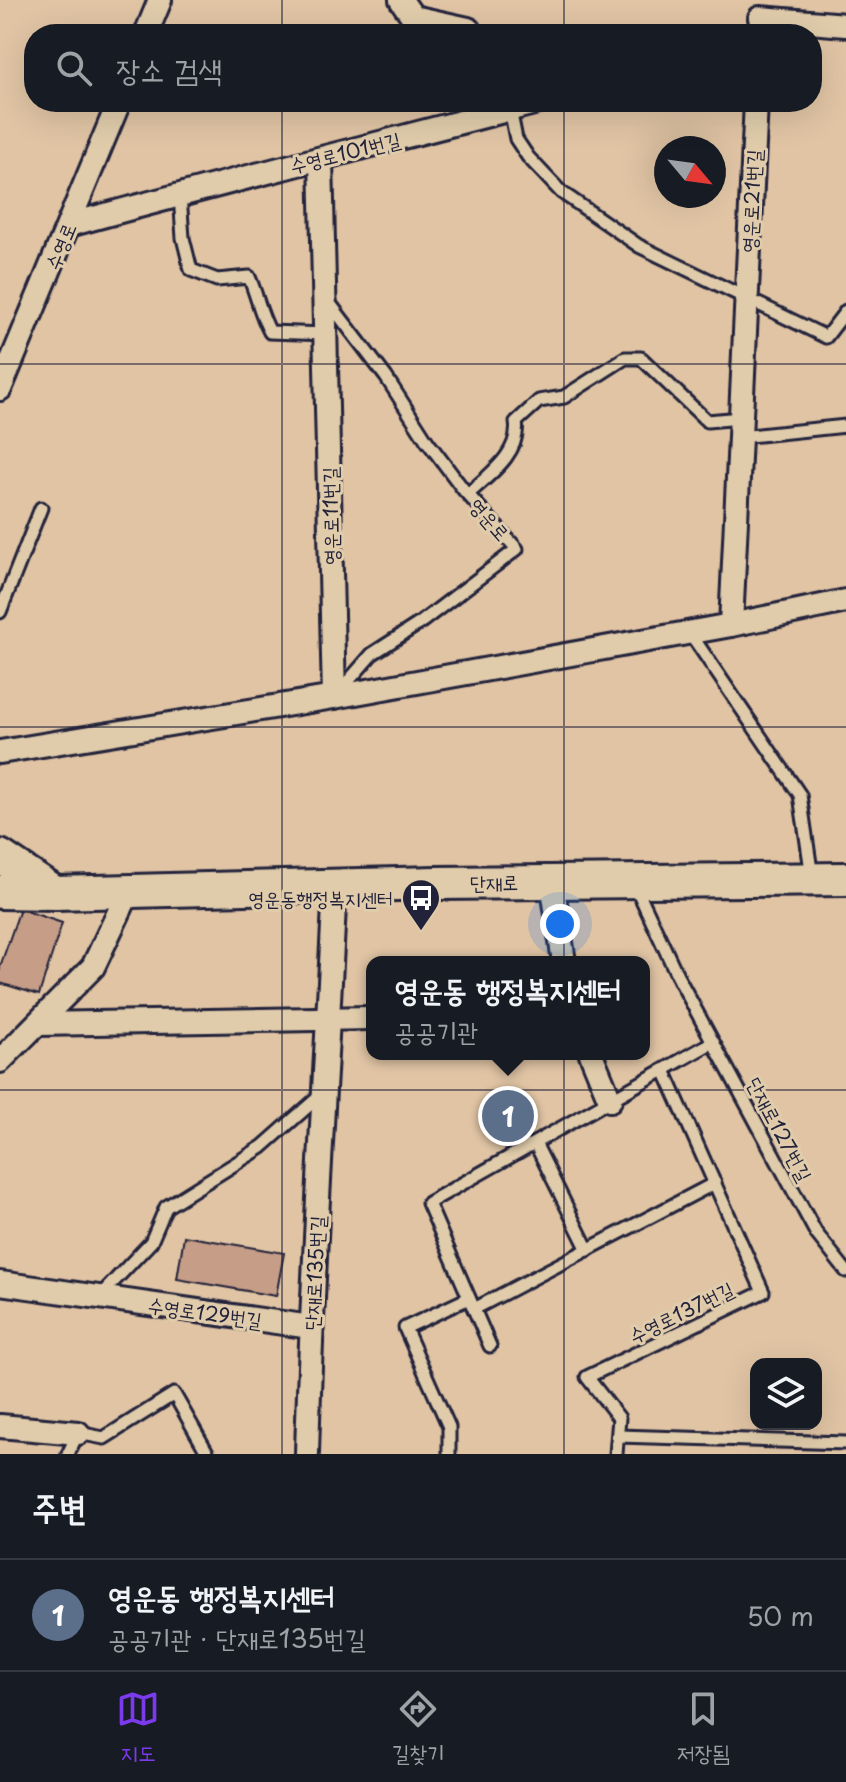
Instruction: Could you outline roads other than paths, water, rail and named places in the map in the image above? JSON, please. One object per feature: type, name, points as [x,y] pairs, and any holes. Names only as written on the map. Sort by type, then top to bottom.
[{"type":"street","points":[[150,24],[160,0]]},
{"type":"street","points":[[401,0],[413,17],[445,24]]},
{"type":"street","points":[[759,17],[846,25]]},
{"type":"street","name":"수영로","points":[[0,389],[115,112]]},
{"type":"street","name":"수영로101번길","points":[[69,225],[496,112]]},
{"type":"street","name":"영운로21번길","points":[[731,625],[756,112]]},
{"type":"street","name":"영운로11번길","points":[[321,159],[334,697]]},
{"type":"street","points":[[0,752],[334,697],[846,601]]},
{"type":"street","points":[[0,856],[55,893]]},
{"type":"street","name":"단재로","points":[[5,898],[55,893],[335,885],[846,879]]},
{"type":"street","points":[[552,882],[563,956]]},
{"type":"street","name":"단재로135번길","points":[[307,1454],[335,885]]},
{"type":"street","points":[[0,1061],[93,967],[129,891]]},
{"type":"street","points":[[38,1024],[366,1018]]},
{"type":"street","points":[[593,1060],[610,1100]]},
{"type":"street","name":"수영로129번길","points":[[0,1283],[311,1327]]},
{"type":"street","points":[[0,1426],[78,1433]]},
{"type":"lane","name":"수영로101번길","points":[[524,112],[516,139],[561,192],[639,246],[747,299]]},
{"type":"lane","points":[[180,195],[183,238],[191,270],[217,280],[249,277],[261,316],[270,332],[326,334]]},
{"type":"lane","name":"영운로","points":[[325,297],[386,377],[427,441],[468,494],[517,549],[420,623],[372,654],[334,697]]},
{"type":"lane","points":[[747,299],[826,337],[846,311]]},
{"type":"lane","points":[[468,494],[505,459],[518,434],[516,422],[539,401],[564,397],[625,358],[641,358],[707,421],[740,428],[846,426]]},
{"type":"lane","points":[[0,612],[41,508]]},
{"type":"lane","points":[[690,632],[800,795],[812,879]]},
{"type":"lane","name":"단재로127번길","points":[[633,881],[679,979],[816,1233],[846,1271]]},
{"type":"lane","points":[[490,1346],[428,1203],[713,1042]]},
{"type":"lane","name":"수영로137번길","points":[[616,1454],[619,1418],[587,1377],[763,1292],[664,1070]]},
{"type":"lane","points":[[99,1297],[151,1242],[166,1207],[262,1147],[326,1091]]},
{"type":"lane","points":[[535,1143],[588,1250]]},
{"type":"lane","points":[[449,1454],[449,1427],[405,1328],[472,1303],[588,1250],[715,1183]]},
{"type":"lane","points":[[68,1454],[78,1433],[104,1438],[174,1394],[208,1454]]},
{"type":"lane","points":[[618,1436],[846,1443]]},
{"type":"place","name":"영운동행정복지센터","points":[[421,932]]},
{"type":"place","name":"영운동 행정복지센터","points":[[508,1116]]}]
